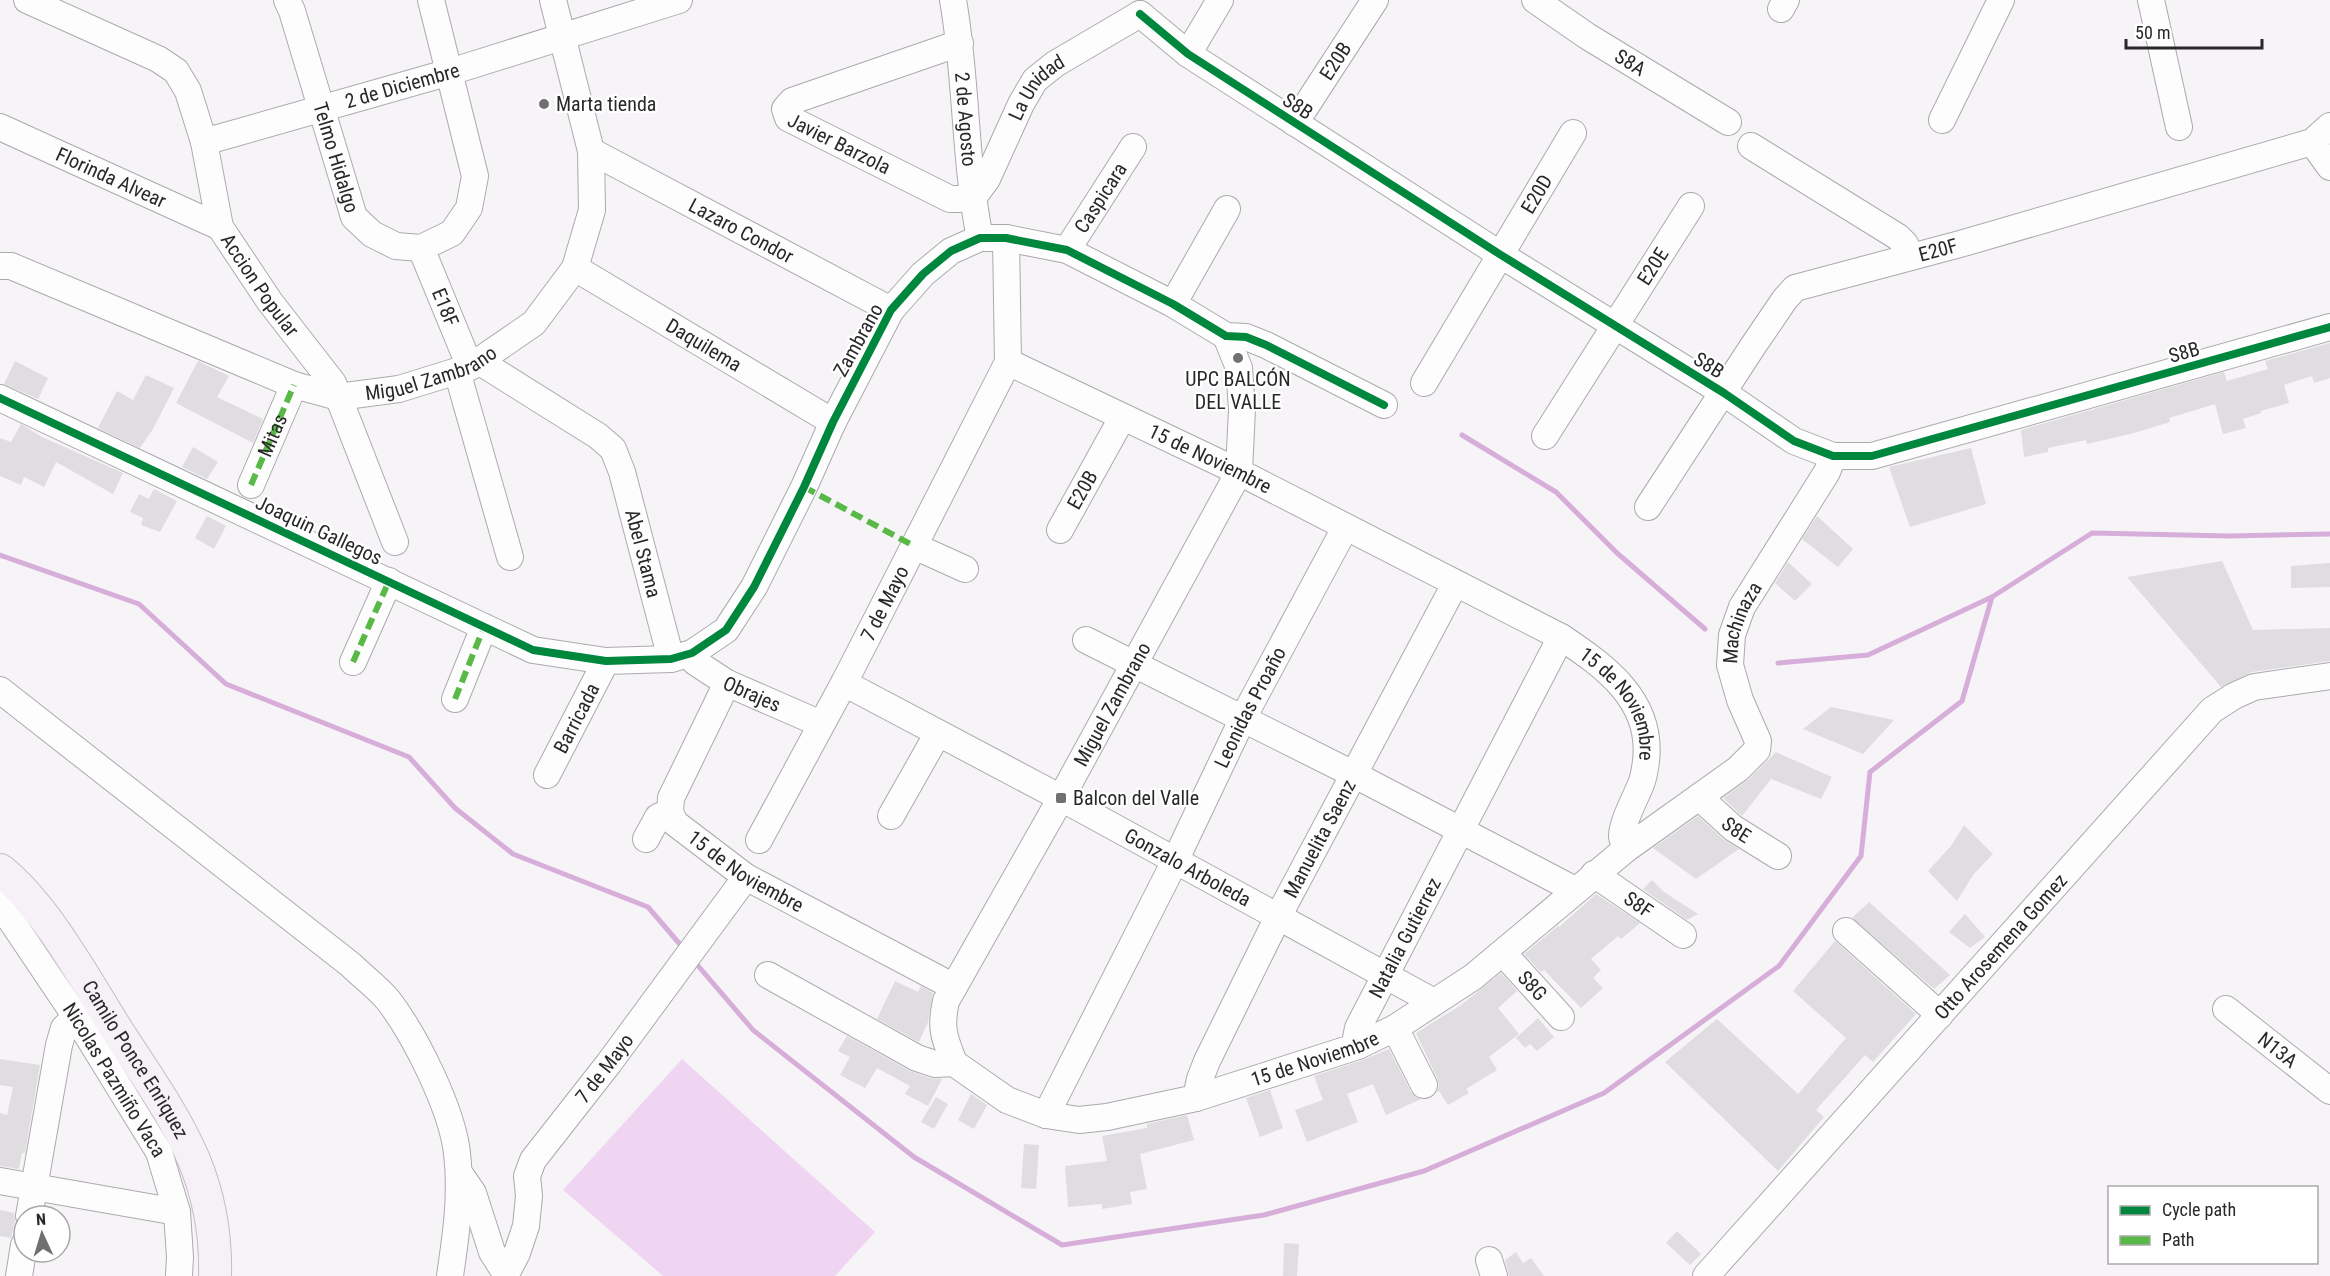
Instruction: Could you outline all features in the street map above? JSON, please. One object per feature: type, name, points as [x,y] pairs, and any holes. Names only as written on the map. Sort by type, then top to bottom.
[{"type":"main road","name":"Camilo Ponce Enrìquez","points":[[0,870],[16,883],[59,940],[176,1124],[195,1162],[209,1209],[213,1233],[215,1276]]},
{"type":"street","name":"Telmo Hidalgo","points":[[287,0],[354,217],[372,234],[396,246],[421,248]]},
{"type":"street","points":[[421,248],[452,233],[469,208],[475,176],[431,0]]},
{"type":"street","name":"Miguel Zambrano","points":[[0,266],[10,266],[294,385],[338,397],[399,389],[469,367],[534,323],[575,268],[592,210],[591,152],[554,0]]},
{"type":"street","name":"2 de Diciembre","points":[[204,142],[450,72],[680,0]]},
{"type":"street","name":"2 de Agosto","points":[[953,0],[960,43],[972,199],[980,238]]},
{"type":"street","points":[[1188,54],[1220,0]]},
{"type":"street","name":"E20B","points":[[1295,123],[1375,0]]},
{"type":"street","name":"S8A","points":[[1535,0],[1587,36],[1728,122]]},
{"type":"street","points":[[1942,120],[2001,0]]},
{"type":"street","points":[[2151,0],[2179,127]]},
{"type":"street","name":"Accion Popular","points":[[33,1],[158,59],[176,71],[188,91],[204,142],[220,228],[270,302],[333,383],[394,542]]},
{"type":"street","name":"S8B","points":[[1139,7],[1188,54],[1501,255],[1724,393],[1794,441],[1833,456],[1872,456],[2330,327]]},
{"type":"street","name":"La Unidad","points":[[972,199],[987,179],[1021,104],[1035,80],[1139,7]]},
{"type":"street","name":"Javier Barzola","points":[[960,43],[792,101],[785,109],[788,118],[950,199],[972,199]]},
{"type":"street","name":"Florinda Alvear","points":[[0,127],[220,228]]},
{"type":"street","name":"E20D","points":[[1424,383],[1573,133]]},
{"type":"street","points":[[2321,134],[2330,167]]},
{"type":"street","name":"E20F","points":[[1648,507],[1759,336],[1785,298],[1795,288],[1911,257],[2321,134]]},
{"type":"street","points":[[1751,146],[1898,237],[1905,244],[1911,257]]},
{"type":"street","name":"Caspicara","points":[[1068,250],[1133,147]]},
{"type":"street","name":"Lazaro Condor","points":[[591,152],[891,310]]},
{"type":"street","name":"E20E","points":[[1545,436],[1691,206]]},
{"type":"street","points":[[1173,304],[1227,209]]},
{"type":"street","name":"Zambrano","points":[[632,662],[682,656],[726,630],[754,587],[804,487],[833,422],[891,310],[922,274],[951,251],[980,238],[1006,238],[1068,250],[1173,304],[1226,336],[1246,337],[1266,345],[1384,405]]},
{"type":"street","points":[[1006,238],[1008,362]]},
{"type":"street","name":"E18F","points":[[421,248],[469,367],[510,557]]},
{"type":"street","name":"Daquilema","points":[[575,268],[833,422]]},
{"type":"street","name":"Miguel Zambrano","points":[[954,1063],[945,1039],[942,1022],[946,1001],[1061,798],[1239,472],[1242,409],[1239,368],[1226,336]]},
{"type":"street","name":"15 de Noviembre","points":[[954,1063],[1006,1100],[1046,1115],[1079,1120],[1107,1117],[1196,1098],[1358,1046],[1395,1028],[1473,977],[1626,849],[1622,835],[1644,778],[1647,749],[1645,729],[1638,708],[1619,683],[1594,659],[1561,637],[1239,472],[1008,362]]},
{"type":"street","name":"7 de Mayo","points":[[759,840],[844,683],[1008,362]]},
{"type":"street","name":"Abel Stama","points":[[469,367],[598,436],[613,449],[682,656]]},
{"type":"street","name":"Mitas","points":[[251,485],[294,385]]},
{"type":"street","name":"Joaquin Gallegos","points":[[0,398],[533,650],[606,661],[632,662]]},
{"type":"street","name":"E20B","points":[[1060,530],[1122,418]]},
{"type":"street","name":"Machinaza","points":[[1626,849],[1738,769],[1757,750],[1758,741],[1740,700],[1730,665],[1732,635],[1742,607],[1827,472],[1833,456]]},
{"type":"street","name":"Leonidas Proaño","points":[[1046,1115],[1175,861],[1243,718],[1345,528]]},
{"type":"street","points":[[914,546],[966,569]]},
{"type":"street","points":[[353,662],[389,582]]},
{"type":"street","name":"Manuelita Saenz","points":[[1196,1098],[1207,1061],[1278,917],[1455,584]]},
{"type":"street","points":[[455,699],[484,627]]},
{"type":"street","name":"Natalia Gutierrez","points":[[1358,1046],[1356,1038],[1358,1028],[1561,637]]},
{"type":"street","points":[[1086,640],[1353,774],[1459,831],[1585,882]]},
{"type":"street","name":"Obrajes","points":[[682,656],[727,683],[821,724]]},
{"type":"street","name":"Barricada","points":[[547,775],[606,661]]},
{"type":"street","name":"Otto Arosemena Gomez","points":[[1706,1276],[2212,710],[2253,687],[2330,676]]},
{"type":"street","name":"15 de Noviembre","points":[[727,683],[671,798],[670,812],[675,823],[746,877],[954,987]]},
{"type":"street","name":"Gonzalo Arboleda","points":[[844,683],[1061,798],[1434,1002]]},
{"type":"street","points":[[0,690],[351,965],[387,999],[414,1041],[435,1084],[457,1152],[459,1205],[450,1276]]},
{"type":"street","points":[[891,816],[938,733]]},
{"type":"street","name":"S8E","points":[[1699,797],[1733,828],[1778,856]]},
{"type":"street","points":[[646,839],[658,817],[670,812]]},
{"type":"street","name":"7 de Mayo","points":[[506,1275],[517,1253],[526,1226],[530,1196],[527,1176],[533,1160],[609,1063],[746,877]]},
{"type":"street","name":"S8F","points":[[1585,882],[1683,935]]},
{"type":"street","name":"Nicolas Pazmiño Vaca","points":[[0,904],[76,1017],[159,1152],[177,1212],[179,1276]]},
{"type":"street","points":[[1846,931],[1940,1015]]},
{"type":"street","name":"S8G","points":[[1503,953],[1561,1017]]},
{"type":"street","points":[[768,975],[917,1058],[935,1064],[954,1063]]},
{"type":"street","name":"N13A","points":[[2226,1009],[2330,1091]]},
{"type":"street","points":[[31,1204],[59,1044],[64,1028],[76,1017]]},
{"type":"street","points":[[1395,1028],[1424,1085]]},
{"type":"street","points":[[458,1171],[473,1193],[492,1252],[506,1275]]},
{"type":"street","points":[[0,1181],[177,1212]]},
{"type":"shaded area","points":[[682,1059],[875,1232],[835,1276],[663,1276],[563,1190]]},
{"type":"building","points":[[2330,343],[2330,378],[2314,383],[2312,376],[2284,385],[2289,403],[2243,419],[2246,428],[2223,434],[2215,404],[2169,418],[2170,422],[2134,433],[2087,444],[2086,440],[2048,448],[2048,452],[2024,457],[2021,430],[2224,372],[2227,381],[2268,369],[2265,361]]},
{"type":"building","points":[[15,361],[48,378],[38,399],[4,384]]},
{"type":"building","points":[[198,361],[229,376],[217,397],[263,419],[253,443],[176,403]]},
{"type":"building","points":[[146,375],[174,388],[153,429],[140,448],[98,428],[117,391],[133,400]]},
{"type":"building","points":[[21,424],[42,437],[123,473],[113,494],[56,462],[44,487],[24,477],[21,485],[0,476],[0,438],[11,442]]},
{"type":"building","points":[[193,447],[218,462],[207,479],[182,467]]},
{"type":"building","points":[[1971,448],[1986,504],[1910,527],[1889,467]]},
{"type":"building","points":[[154,489],[177,501],[160,532],[141,525],[143,518],[130,512],[139,494],[149,499]]},
{"type":"building","points":[[207,516],[226,526],[214,549],[195,538]]},
{"type":"building","points":[[1817,516],[1853,549],[1838,567],[1802,539]]},
{"type":"building","points":[[2222,561],[2253,630],[2330,628],[2330,661],[2252,672],[2221,687],[2127,577]]},
{"type":"building","points":[[1788,562],[1812,584],[1795,601],[1775,583]]},
{"type":"building","points":[[2330,563],[2330,587],[2291,588],[2291,566]]},
{"type":"building","points":[[1831,707],[1894,720],[1863,754],[1803,729]]},
{"type":"building","points":[[1776,752],[1832,777],[1821,799],[1771,779],[1742,816],[1723,798],[1748,780]]},
{"type":"building","points":[[1698,816],[1723,839],[1739,849],[1696,879],[1653,848]]},
{"type":"building","points":[[1964,825],[1993,854],[1973,875],[1957,901],[1928,871],[1951,846]]},
{"type":"building","points":[[1652,880],[1664,892],[1698,914],[1687,920],[1643,889]]},
{"type":"building","points":[[1596,894],[1640,923],[1621,939],[1618,936],[1591,959],[1601,970],[1593,978],[1603,988],[1581,1008],[1544,970],[1541,972],[1524,954]]},
{"type":"building","points":[[1869,902],[1950,975],[1934,989],[1852,918]]},
{"type":"building","points":[[1965,914],[1985,937],[1970,948],[1949,932]]},
{"type":"building","points":[[1835,941],[1916,1014],[1873,1062],[1865,1055],[1816,1110],[1824,1117],[1778,1171],[1665,1062],[1717,1019],[1798,1094],[1846,1038],[1793,991]]},
{"type":"building","points":[[1501,973],[1517,991],[1498,1008],[1519,1034],[1489,1057],[1497,1070],[1466,1089],[1469,1093],[1448,1105],[1439,1091],[1437,1092],[1439,1085],[1437,1078],[1416,1033],[1461,1005]]},
{"type":"building","points":[[895,981],[918,992],[921,986],[933,993],[928,1022],[919,1042],[877,1019]]},
{"type":"building","points":[[1538,1018],[1554,1037],[1537,1051],[1530,1044],[1525,1048],[1516,1038]]},
{"type":"building","points":[[847,1036],[910,1071],[930,1078],[942,1079],[928,1106],[905,1094],[910,1086],[877,1068],[865,1088],[840,1075],[850,1057],[838,1051]]},
{"type":"building","points":[[1389,1049],[1411,1092],[1421,1099],[1386,1115],[1373,1084],[1347,1094],[1358,1122],[1307,1142],[1295,1110],[1323,1100],[1314,1076]]},
{"type":"building","points":[[0,1059],[40,1065],[25,1153],[22,1153],[19,1169],[0,1166],[0,1113],[7,1115],[13,1087],[0,1085]]},
{"type":"building","points":[[1270,1090],[1283,1128],[1260,1137],[1246,1098]]},
{"type":"building","points":[[971,1094],[987,1105],[974,1129],[958,1120]]},
{"type":"building","points":[[936,1097],[948,1104],[934,1129],[921,1122]]},
{"type":"building","points":[[1187,1115],[1194,1140],[1140,1154],[1147,1189],[1130,1192],[1132,1204],[1102,1209],[1102,1204],[1068,1207],[1065,1166],[1107,1161],[1102,1136],[1147,1128],[1147,1124]]},
{"type":"building","points":[[1024,1144],[1039,1145],[1036,1189],[1021,1188]]},
{"type":"building","points":[[0,1210],[12,1213],[11,1238],[0,1236]]},
{"type":"building","points":[[1677,1231],[1701,1254],[1690,1265],[1666,1243]]},
{"type":"building","points":[[1284,1243],[1299,1244],[1297,1276],[1283,1276]]},
{"type":"building","points":[[1516,1252],[1523,1263],[1531,1258],[1544,1276],[1509,1276],[1505,1260]]},
{"type":"waterway","points":[[1462,435],[1556,492],[1617,553],[1705,629]]},
{"type":"waterway","points":[[694,961],[753,1030],[914,1157],[1062,1245],[1264,1215],[1424,1171],[1604,1093],[1779,966],[1861,856],[1870,772],[1962,701],[1992,597],[2092,533],[2229,536],[2330,534]]},
{"type":"waterway","points":[[0,555],[139,604],[226,684],[409,757],[455,808],[513,854],[648,907],[684,949]]},
{"type":"waterway","points":[[1778,663],[1868,655],[1992,597]]},
{"type":"marked path","points":[[251,485],[294,385]]},
{"type":"marked path","points":[[804,487],[914,546]]},
{"type":"marked path","points":[[353,662],[389,581]]},
{"type":"marked path","points":[[455,699],[484,627]]},
{"type":"cycle path","points":[[1140,14],[1188,54],[1501,255],[1724,393],[1794,441],[1833,456],[1872,456],[2330,327]]},
{"type":"cycle path","points":[[0,398],[533,650],[606,661],[671,659],[692,653],[726,630],[754,587],[804,487],[833,422],[891,310],[923,274],[951,251],[980,238],[1006,238],[1067,250],[1173,304],[1226,336],[1246,337],[1266,345],[1384,405]]},
{"type":"place","name":"Marta tienda","points":[[544,104]]},
{"type":"place","name":"UPC BALCÓN DEL VALLE","points":[[1238,358]]},
{"type":"place","name":"Balcon del Valle","points":[[1061,798]]}]
